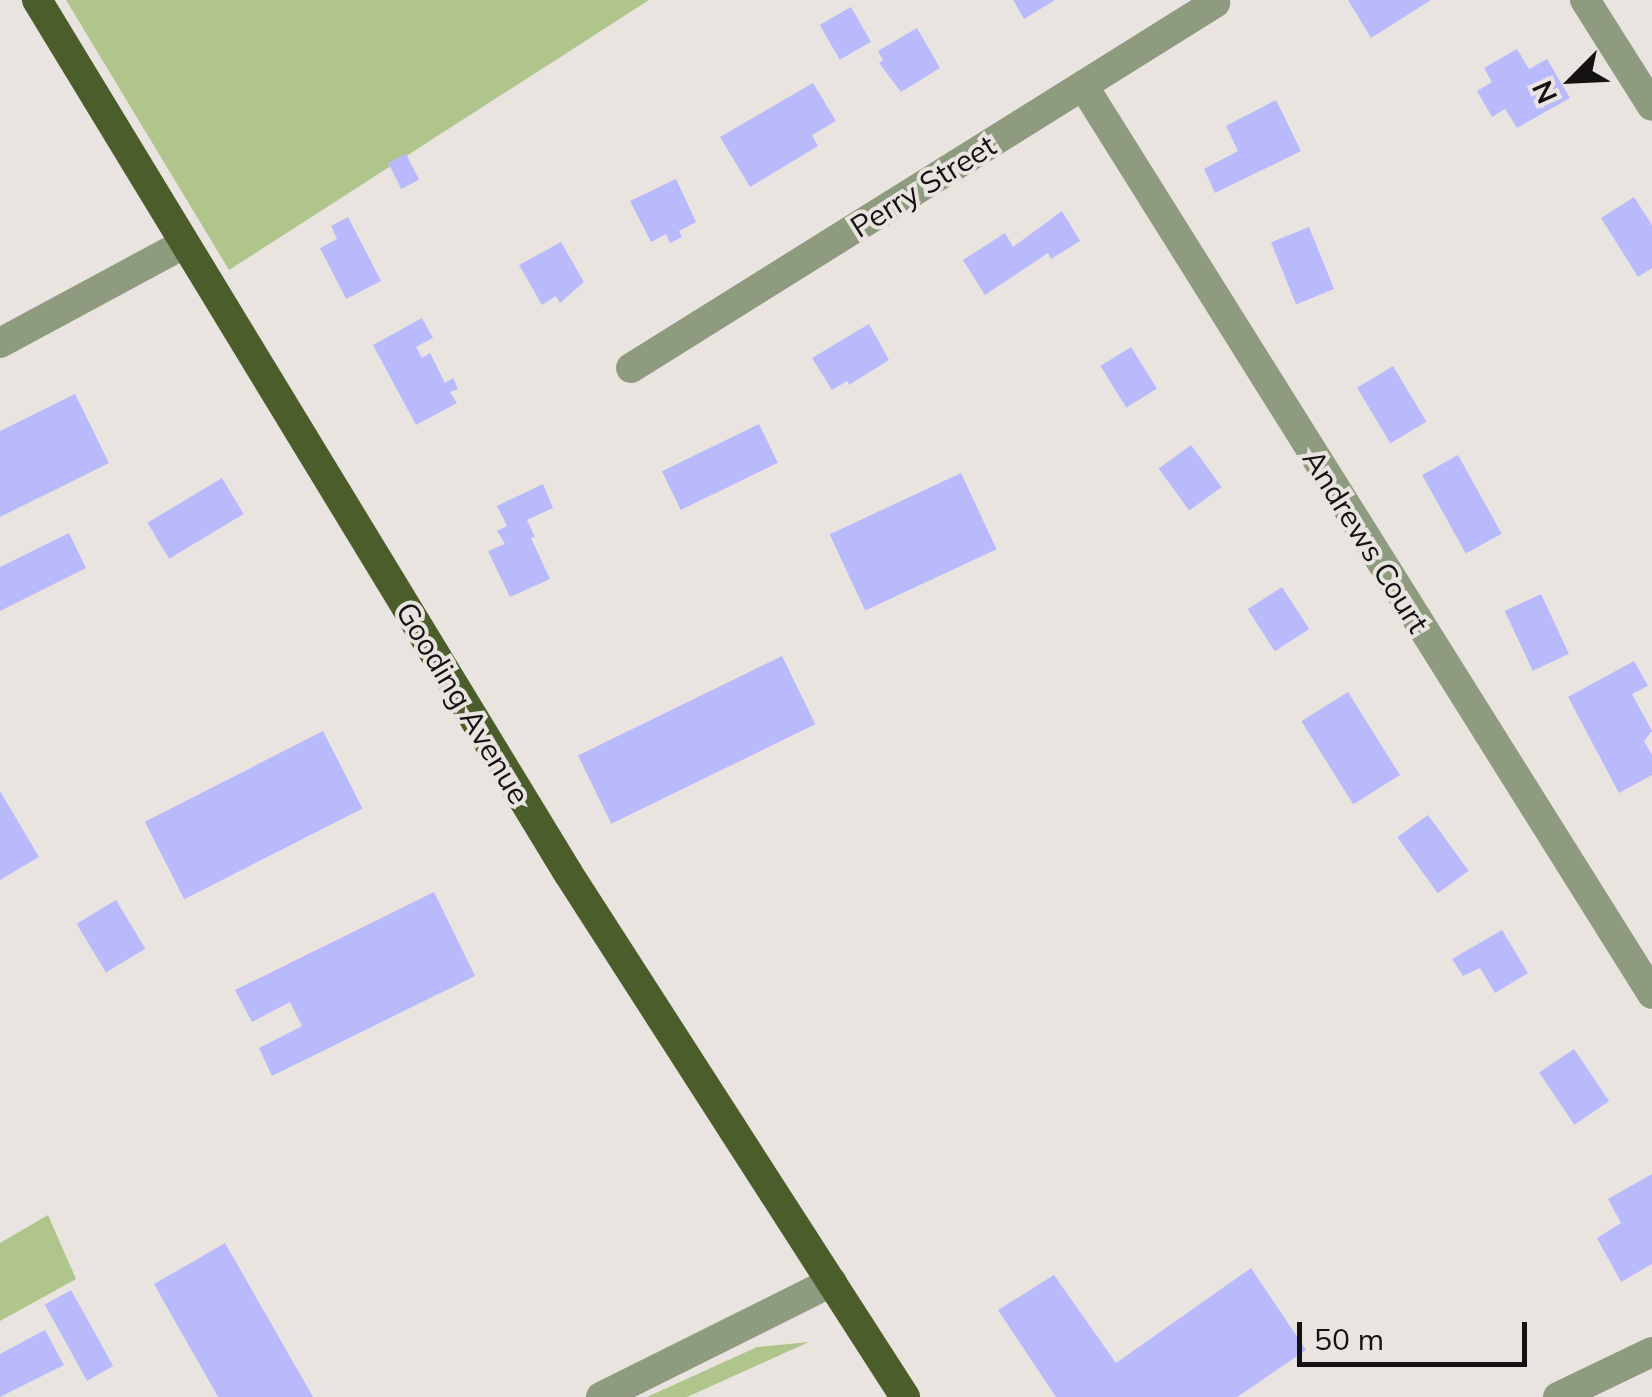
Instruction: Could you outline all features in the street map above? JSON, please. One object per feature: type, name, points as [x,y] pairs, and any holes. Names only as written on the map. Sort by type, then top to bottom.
[{"type":"main road","name":"Gooding Avenue","points":[[37,0],[568,874],[905,1397]]},
{"type":"street","points":[[1585,0],[1652,106]]},
{"type":"street","name":"Perry Street","points":[[631,368],[1215,3]]},
{"type":"street","name":"Andrews Court","points":[[1084,86],[1652,994]]},
{"type":"street","points":[[0,343],[184,244]]},
{"type":"street","points":[[601,1397],[832,1282]]},
{"type":"street","points":[[1558,1397],[1652,1352]]},
{"type":"green space","points":[[66,0],[649,0],[229,270]]},
{"type":"green space","points":[[48,1215],[76,1279],[0,1321],[0,1243]]},
{"type":"green space","points":[[809,1342],[687,1397],[647,1397],[757,1347]]},
{"type":"building","points":[[1013,0],[1055,0],[1024,19]]},
{"type":"building","points":[[1348,0],[1431,0],[1371,38]]},
{"type":"building","points":[[851,7],[871,42],[840,60],[820,25]]},
{"type":"building","points":[[917,28],[940,68],[901,92],[879,63],[883,60],[878,51]]},
{"type":"building","points":[[1517,49],[1529,69],[1547,59],[1570,98],[1517,128],[1505,109],[1492,117],[1477,91],[1492,82],[1484,68]]},
{"type":"building","points":[[813,83],[836,121],[812,135],[818,146],[750,187],[720,137]]},
{"type":"building","points":[[1276,100],[1301,151],[1215,193],[1204,169],[1238,151],[1226,126]]},
{"type":"building","points":[[406,154],[419,180],[401,189],[388,163]]},
{"type":"building","points":[[676,179],[696,222],[679,231],[682,237],[670,243],[666,234],[651,242],[630,201]]},
{"type":"building","points":[[1634,197],[1652,225],[1652,268],[1638,277],[1601,218]]},
{"type":"building","points":[[1062,211],[1080,241],[1051,259],[1048,253],[985,295],[963,260],[1005,233],[1013,247]]},
{"type":"building","points":[[348,217],[381,281],[346,299],[320,248],[337,239],[331,226]]},
{"type":"building","points":[[1309,227],[1334,289],[1296,304],[1271,242]]},
{"type":"building","points":[[561,242],[584,282],[560,303],[556,296],[542,305],[519,265]]},
{"type":"building","points":[[422,318],[433,338],[416,347],[422,358],[430,353],[445,383],[453,378],[458,389],[450,392],[457,403],[416,425],[373,345]]},
{"type":"building","points":[[869,324],[889,360],[849,385],[847,381],[832,390],[812,358]]},
{"type":"building","points":[[1131,347],[1157,389],[1126,408],[1100,366]]},
{"type":"building","points":[[1393,366],[1426,422],[1390,443],[1357,388]]},
{"type":"building","points":[[75,394],[109,463],[0,517],[0,431]]},
{"type":"building","points":[[759,424],[778,463],[681,510],[662,471]]},
{"type":"building","points":[[1191,445],[1222,487],[1189,511],[1159,469]]},
{"type":"building","points":[[1458,455],[1502,534],[1466,554],[1422,475]]},
{"type":"building","points":[[961,473],[996,549],[865,610],[830,534]]},
{"type":"building","points":[[222,478],[244,514],[169,559],[147,523]]},
{"type":"building","points":[[543,484],[553,508],[527,520],[550,579],[510,597],[488,551],[505,544],[497,531],[507,526],[497,506]]},
{"type":"building","points":[[69,533],[86,568],[0,611],[0,567]]},
{"type":"building","points":[[1282,587],[1309,629],[1275,651],[1248,609]]},
{"type":"building","points":[[1541,594],[1569,654],[1533,671],[1505,611]]},
{"type":"building","points":[[782,656],[815,724],[611,824],[578,756]]},
{"type":"building","points":[[1634,661],[1648,686],[1632,694],[1652,731],[1644,741],[1652,755],[1652,775],[1619,793],[1568,697]]},
{"type":"building","points":[[1348,692],[1400,775],[1353,804],[1301,721]]},
{"type":"building","points":[[323,731],[362,809],[184,899],[145,822]]},
{"type":"building","points":[[0,791],[39,857],[0,880]]},
{"type":"building","points":[[1428,815],[1469,871],[1438,893],[1397,837]]},
{"type":"building","points":[[434,892],[475,976],[272,1076],[259,1048],[302,1026],[290,1002],[252,1022],[235,990]]},
{"type":"building","points":[[116,900],[145,949],[106,973],[77,924]]},
{"type":"building","points":[[1502,930],[1528,973],[1495,993],[1480,968],[1463,976],[1452,959]]},
{"type":"building","points":[[1574,1049],[1609,1101],[1574,1125],[1539,1072]]},
{"type":"building","points":[[1652,1174],[1652,1264],[1621,1282],[1597,1238],[1621,1223],[1608,1199]]},
{"type":"building","points":[[225,1243],[313,1397],[218,1397],[154,1284]]},
{"type":"building","points":[[1251,1268],[1306,1350],[1237,1397],[1056,1397],[998,1310],[1054,1275],[1116,1363]]},
{"type":"building","points":[[71,1290],[113,1366],[87,1381],[45,1305]]},
{"type":"building","points":[[45,1330],[64,1365],[0,1397],[0,1354]]}]
